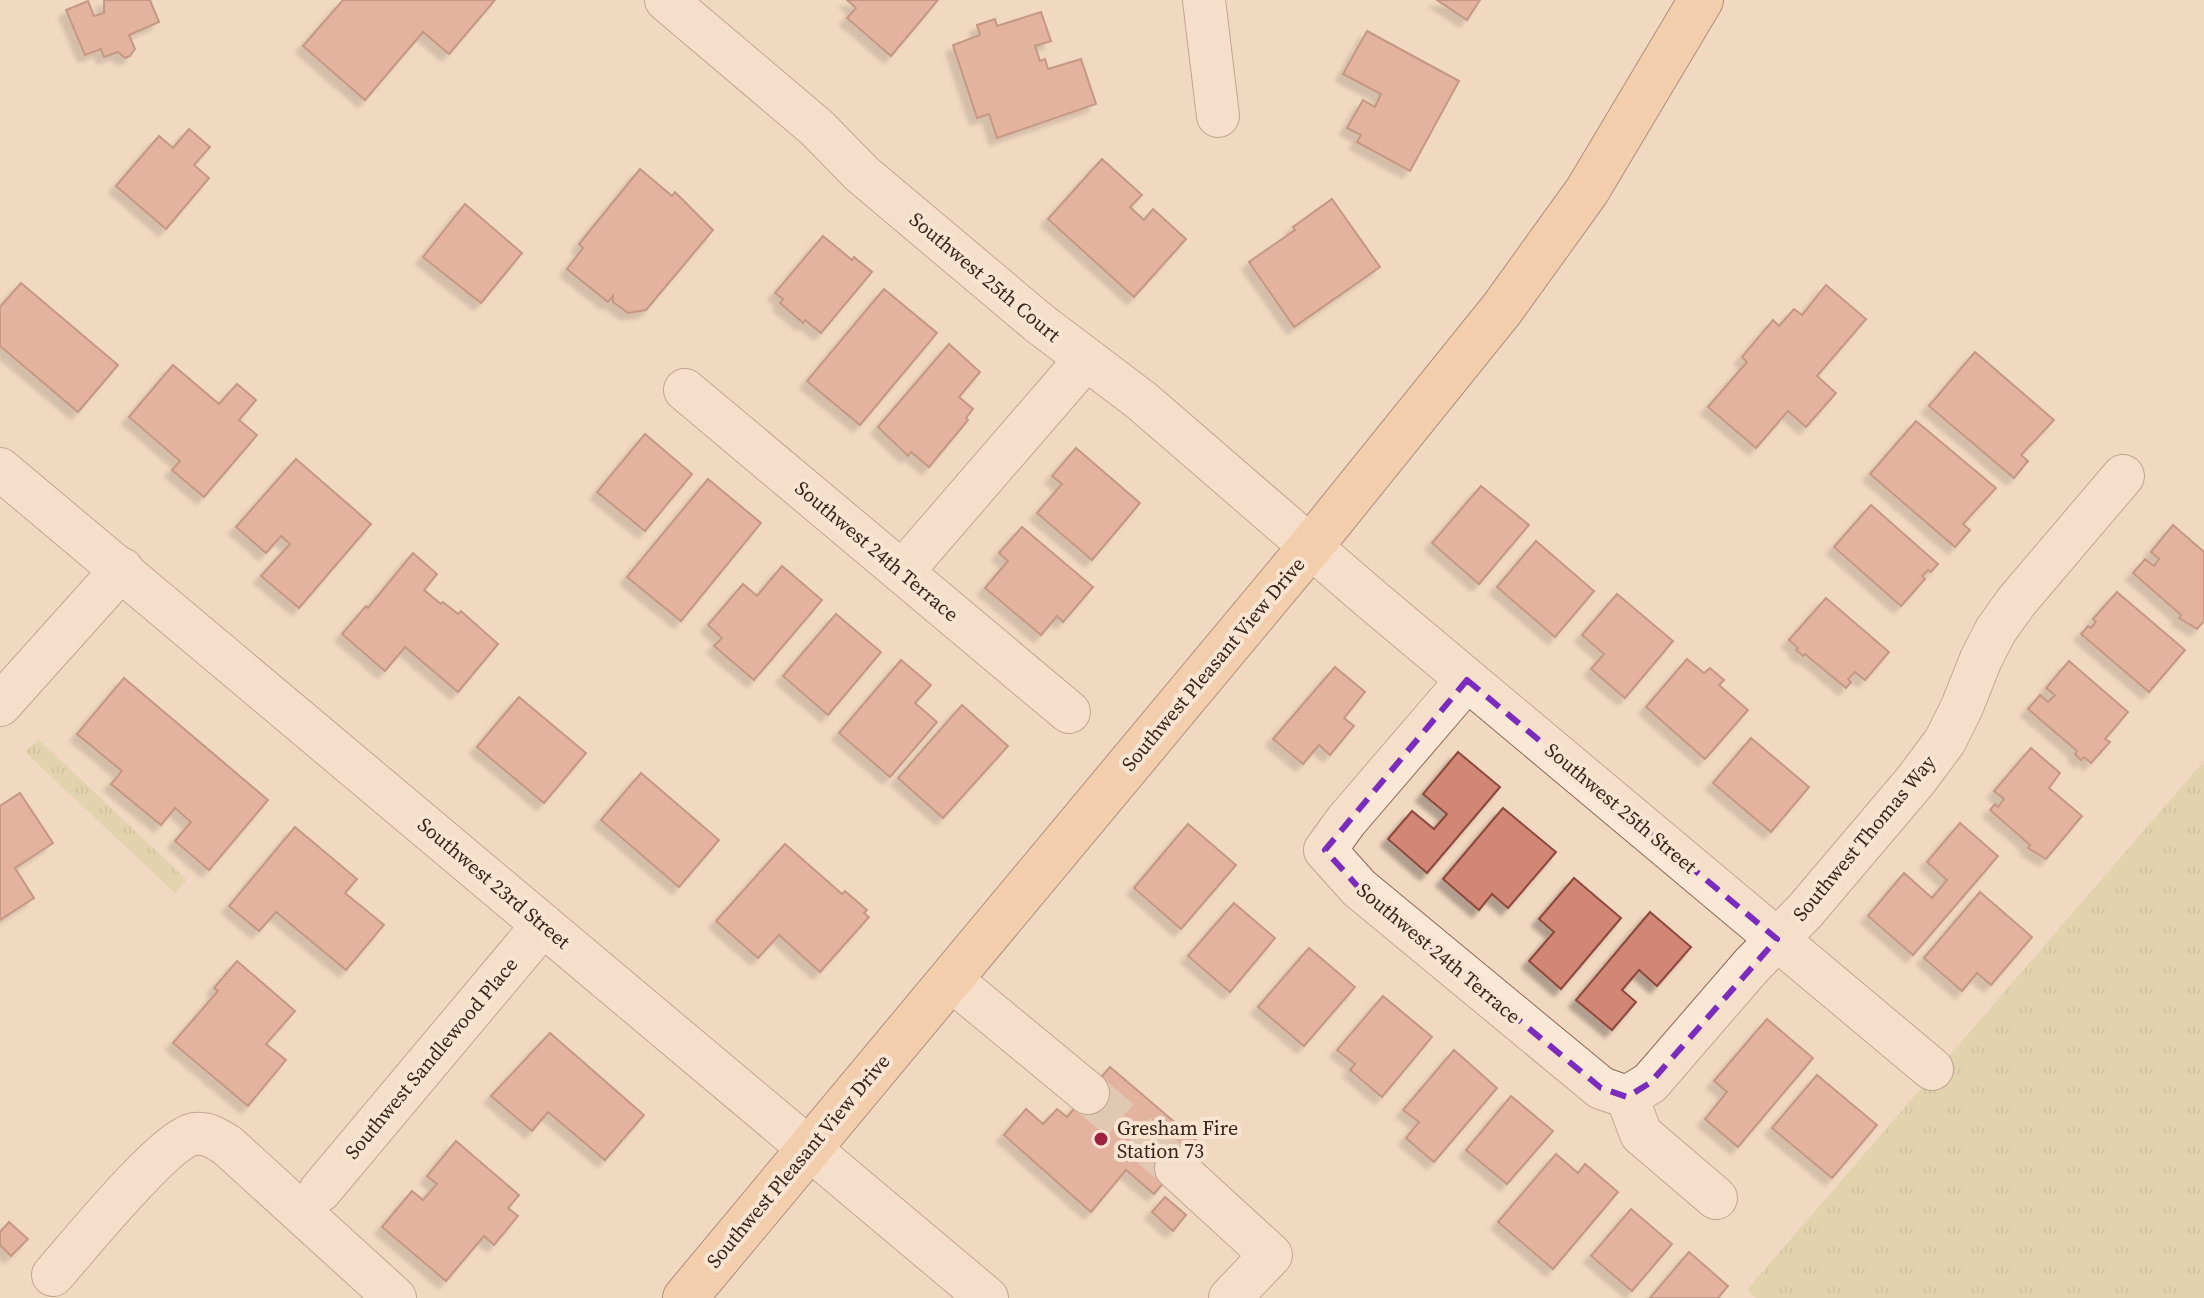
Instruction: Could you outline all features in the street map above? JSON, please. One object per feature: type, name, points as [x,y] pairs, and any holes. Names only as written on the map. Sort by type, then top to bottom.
[{"type":"main road","name":"Southwest Pleasant View Drive","points":[[685,1298],[1311,546],[1502,309],[1628,127],[1701,0]]},
{"type":"street","name":"Southwest 25th Court","points":[[666,0],[817,128],[862,174],[1039,323],[1142,401],[1311,546]]},
{"type":"street","points":[[1204,0],[1218,116]]},
{"type":"street","points":[[902,572],[1086,359]]},
{"type":"street","name":"Southwest 24th Terrace","points":[[685,390],[1069,712]]},
{"type":"street","name":"Southwest 23rd Street","points":[[0,469],[987,1298]]},
{"type":"street","name":"Southwest Thomas Way","points":[[1627,1097],[1650,1083],[1805,911],[1916,780],[1945,741],[1996,630],[2123,476]]},
{"type":"street","name":"Southwest 25th Street","points":[[1311,546],[1932,1069]]},
{"type":"street","points":[[0,705],[122,569]]},
{"type":"street","name":"Southwest 24th Terrace","points":[[1467,680],[1346,821],[1325,850],[1359,888],[1601,1088],[1627,1097]]},
{"type":"street","name":"Southwest Sandlewood Place","points":[[320,1191],[543,925]]},
{"type":"street","points":[[950,979],[1088,1093]]},
{"type":"street","points":[[1627,1097],[1641,1134],[1716,1198]]},
{"type":"street","points":[[53,1275],[119,1199],[169,1150],[192,1134],[208,1134],[228,1146],[395,1298]]},
{"type":"street","points":[[1176,1168],[1271,1255],[1230,1298]]},
{"type":"highlighted area","points":[[1467,680],[1777,939],[1650,1083],[1627,1097],[1601,1088],[1359,888],[1325,850]]},
{"type":"green space","points":[[38,739],[187,880],[175,893],[25,752]]},
{"type":"green space","points":[[2204,761],[2204,1298],[1756,1298],[1747,1290]]},
{"type":"building","points":[[104,0],[150,0],[159,22],[129,35],[135,49],[130,56],[125,58],[118,52],[104,57],[101,49],[85,55],[66,10],[88,1],[94,16],[104,13]]},
{"type":"building","points":[[343,0],[495,0],[449,54],[423,32],[365,100],[303,46]]},
{"type":"building","points":[[847,0],[938,0],[891,56],[847,18],[856,8]]},
{"type":"building","points":[[1437,0],[1480,0],[1467,20]]},
{"type":"building","points":[[1041,12],[1051,41],[1035,46],[1040,61],[1045,59],[1048,69],[1081,59],[1096,104],[997,138],[989,114],[977,118],[953,45],[980,35],[977,25],[995,19],[997,26]]},
{"type":"building","points":[[1367,31],[1459,81],[1410,171],[1357,142],[1361,135],[1347,128],[1363,100],[1375,107],[1381,94],[1343,74]]},
{"type":"building","points":[[189,129],[210,147],[194,165],[209,178],[166,229],[116,186],[159,136],[173,148]]},
{"type":"building","points":[[1102,159],[1142,195],[1130,207],[1144,220],[1153,209],[1186,239],[1134,297],[1048,219]]},
{"type":"building","points":[[640,169],[672,196],[675,192],[713,230],[646,310],[628,313],[613,302],[613,296],[608,302],[567,269],[583,248],[579,244]]},
{"type":"building","points":[[1332,199],[1380,267],[1294,327],[1249,262]]},
{"type":"building","points":[[465,204],[522,253],[481,303],[423,257]]},
{"type":"building","points":[[823,236],[872,272],[821,333],[805,320],[803,323],[780,303],[783,299],[775,293]]},
{"type":"building","points":[[21,283],[118,365],[78,412],[0,346],[0,307]]},
{"type":"building","points":[[1826,285],[1866,319],[1817,376],[1836,393],[1806,427],[1788,411],[1756,448],[1708,407],[1747,362],[1742,357],[1773,320],[1779,326],[1794,309],[1802,315]]},
{"type":"building","points":[[884,289],[937,333],[860,425],[807,381]]},
{"type":"building","points":[[949,344],[980,372],[959,397],[973,409],[966,418],[968,420],[929,467],[911,452],[908,456],[878,427]]},
{"type":"building","points":[[1975,352],[2054,420],[2021,455],[2028,461],[2014,478],[1929,406]]},
{"type":"building","points":[[173,365],[219,404],[237,384],[256,400],[239,420],[257,435],[204,497],[172,470],[180,461],[129,417]]},
{"type":"building","points":[[1916,421],[1996,488],[1963,524],[1970,530],[1955,547],[1870,474]]},
{"type":"building","points":[[645,434],[692,474],[645,531],[597,492]]},
{"type":"building","points":[[1076,448],[1140,503],[1092,560],[1037,513],[1062,484],[1052,476]]},
{"type":"building","points":[[296,459],[371,524],[299,608],[261,576],[290,544],[281,536],[266,553],[236,527]]},
{"type":"building","points":[[708,479],[761,523],[681,621],[627,577]]},
{"type":"building","points":[[1481,486],[1529,525],[1479,584],[1432,543]]},
{"type":"building","points":[[1871,505],[1938,564],[1922,576],[1925,579],[1901,606],[1834,547]]},
{"type":"building","points":[[2173,525],[2204,552],[2204,621],[2197,629],[2179,618],[2181,615],[2133,573],[2145,559],[2154,566],[2159,559],[2151,552]]},
{"type":"building","points":[[1022,527],[1093,587],[1063,622],[1057,616],[1041,635],[985,588],[1008,561],[999,553]]},
{"type":"building","points":[[1536,541],[1594,591],[1555,637],[1497,587]]},
{"type":"building","points":[[413,553],[437,574],[424,590],[458,614],[461,611],[498,644],[458,692],[405,647],[385,671],[342,634],[366,606],[368,608]]},
{"type":"building","points":[[782,566],[822,600],[754,680],[714,646],[722,638],[708,625],[743,584],[757,596]]},
{"type":"building","points":[[2117,592],[2185,650],[2149,692],[2081,634],[2088,626],[2091,628],[2096,622],[2093,619]]},
{"type":"building","points":[[1617,594],[1673,641],[1625,698],[1591,669],[1604,654],[1582,635]]},
{"type":"building","points":[[1826,598],[1889,652],[1865,680],[1855,672],[1848,679],[1851,682],[1846,688],[1805,654],[1803,656],[1789,640]]},
{"type":"building","points":[[836,614],[881,652],[828,715],[783,676]]},
{"type":"building","points":[[1687,659],[1704,673],[1710,668],[1724,680],[1719,685],[1748,710],[1705,759],[1646,707]]},
{"type":"building","points":[[901,660],[931,685],[915,703],[937,722],[890,777],[839,733]]},
{"type":"building","points":[[2069,661],[2128,712],[2105,739],[2110,742],[2091,763],[2084,757],[2081,760],[2075,754],[2077,751],[2028,709],[2040,695],[2048,702],[2055,695],[2046,688]]},
{"type":"building","points":[[1335,667],[1365,692],[1344,718],[1354,726],[1330,755],[1319,745],[1303,764],[1273,739]]},
{"type":"building","points":[[124,678],[268,800],[209,870],[175,841],[191,822],[175,808],[161,825],[111,784],[122,771],[77,734]]},
{"type":"building","points":[[519,697],[586,753],[544,803],[477,747]]},
{"type":"building","points":[[962,705],[1008,746],[943,818],[898,778]]},
{"type":"building","points":[[1751,738],[1809,787],[1771,832],[1713,783]]},
{"type":"building","points":[[2031,748],[2060,773],[2049,788],[2082,816],[2046,859],[2028,848],[2030,845],[1990,810],[1995,804],[1998,807],[2004,799],[1994,791]]},
{"type":"building","points":[[1458,752],[1500,787],[1427,873],[1388,839],[1412,811],[1434,829],[1447,814],[1423,794]]},
{"type":"building","points":[[641,773],[719,840],[679,887],[601,820]]},
{"type":"building","points":[[20,793],[53,843],[15,868],[34,898],[0,920],[0,806]]},
{"type":"building","points":[[1503,808],[1556,852],[1508,908],[1492,894],[1479,910],[1443,879]]},
{"type":"building","points":[[1960,823],[1998,856],[1913,955],[1868,916],[1904,873],[1932,898],[1947,880],[1927,862]]},
{"type":"building","points":[[1188,824],[1236,865],[1181,929],[1134,888]]},
{"type":"building","points":[[295,827],[357,879],[345,893],[384,925],[346,970],[276,912],[259,931],[229,906]]},
{"type":"building","points":[[785,844],[842,894],[845,891],[867,910],[864,913],[869,917],[820,972],[779,935],[758,958],[716,921]]},
{"type":"building","points":[[1574,878],[1621,918],[1561,989],[1529,961],[1554,932],[1539,919]]},
{"type":"building","points":[[1980,892],[2032,937],[1991,985],[1977,973],[1962,991],[1924,958]]},
{"type":"building","points":[[1234,903],[1275,938],[1230,992],[1188,956]]},
{"type":"building","points":[[1650,912],[1691,947],[1657,986],[1639,970],[1622,990],[1636,1002],[1612,1030],[1576,1000]]},
{"type":"building","points":[[1309,948],[1355,987],[1304,1046],[1258,1007]]},
{"type":"building","points":[[237,961],[295,1011],[266,1044],[286,1060],[248,1106],[173,1043],[218,991],[214,988]]},
{"type":"building","points":[[1383,996],[1432,1037],[1382,1097],[1350,1070],[1355,1064],[1337,1050]]},
{"type":"building","points":[[1767,1019],[1813,1058],[1738,1147],[1705,1119],[1727,1092],[1714,1081]]},
{"type":"building","points":[[550,1033],[644,1115],[605,1160],[548,1112],[532,1131],[491,1096]]},
{"type":"building","points":[[1454,1050],[1497,1088],[1434,1162],[1406,1138],[1419,1122],[1403,1110]]},
{"type":"building","name":"Gresham Fire Station 73","points":[[1110,1067],[1198,1142],[1154,1194],[1126,1170],[1091,1212],[1004,1135],[1026,1109],[1043,1124],[1057,1109],[1067,1117]]},
{"type":"building","points":[[1817,1075],[1877,1125],[1832,1178],[1772,1128]]},
{"type":"building","points":[[1511,1096],[1553,1131],[1507,1184],[1466,1150]]},
{"type":"building","points":[[456,1141],[519,1195],[508,1208],[518,1216],[494,1245],[484,1236],[446,1281],[382,1227],[412,1191],[423,1200],[437,1184],[427,1176]]},
{"type":"building","points":[[1556,1154],[1578,1173],[1585,1164],[1618,1192],[1553,1269],[1498,1222]]},
{"type":"building","points":[[1165,1197],[1186,1215],[1173,1231],[1152,1212]]},
{"type":"building","points":[[1631,1209],[1672,1244],[1632,1291],[1591,1256]]},
{"type":"building","points":[[9,1222],[28,1239],[11,1256],[0,1245],[0,1232]]},
{"type":"building","points":[[1689,1252],[1728,1286],[1718,1298],[1650,1298]]},
{"type":"tunnel","points":[[1088,1093],[1176,1168]]},
{"type":"place","name":"Gresham Fire Station 73","points":[[1101,1139]]}]
